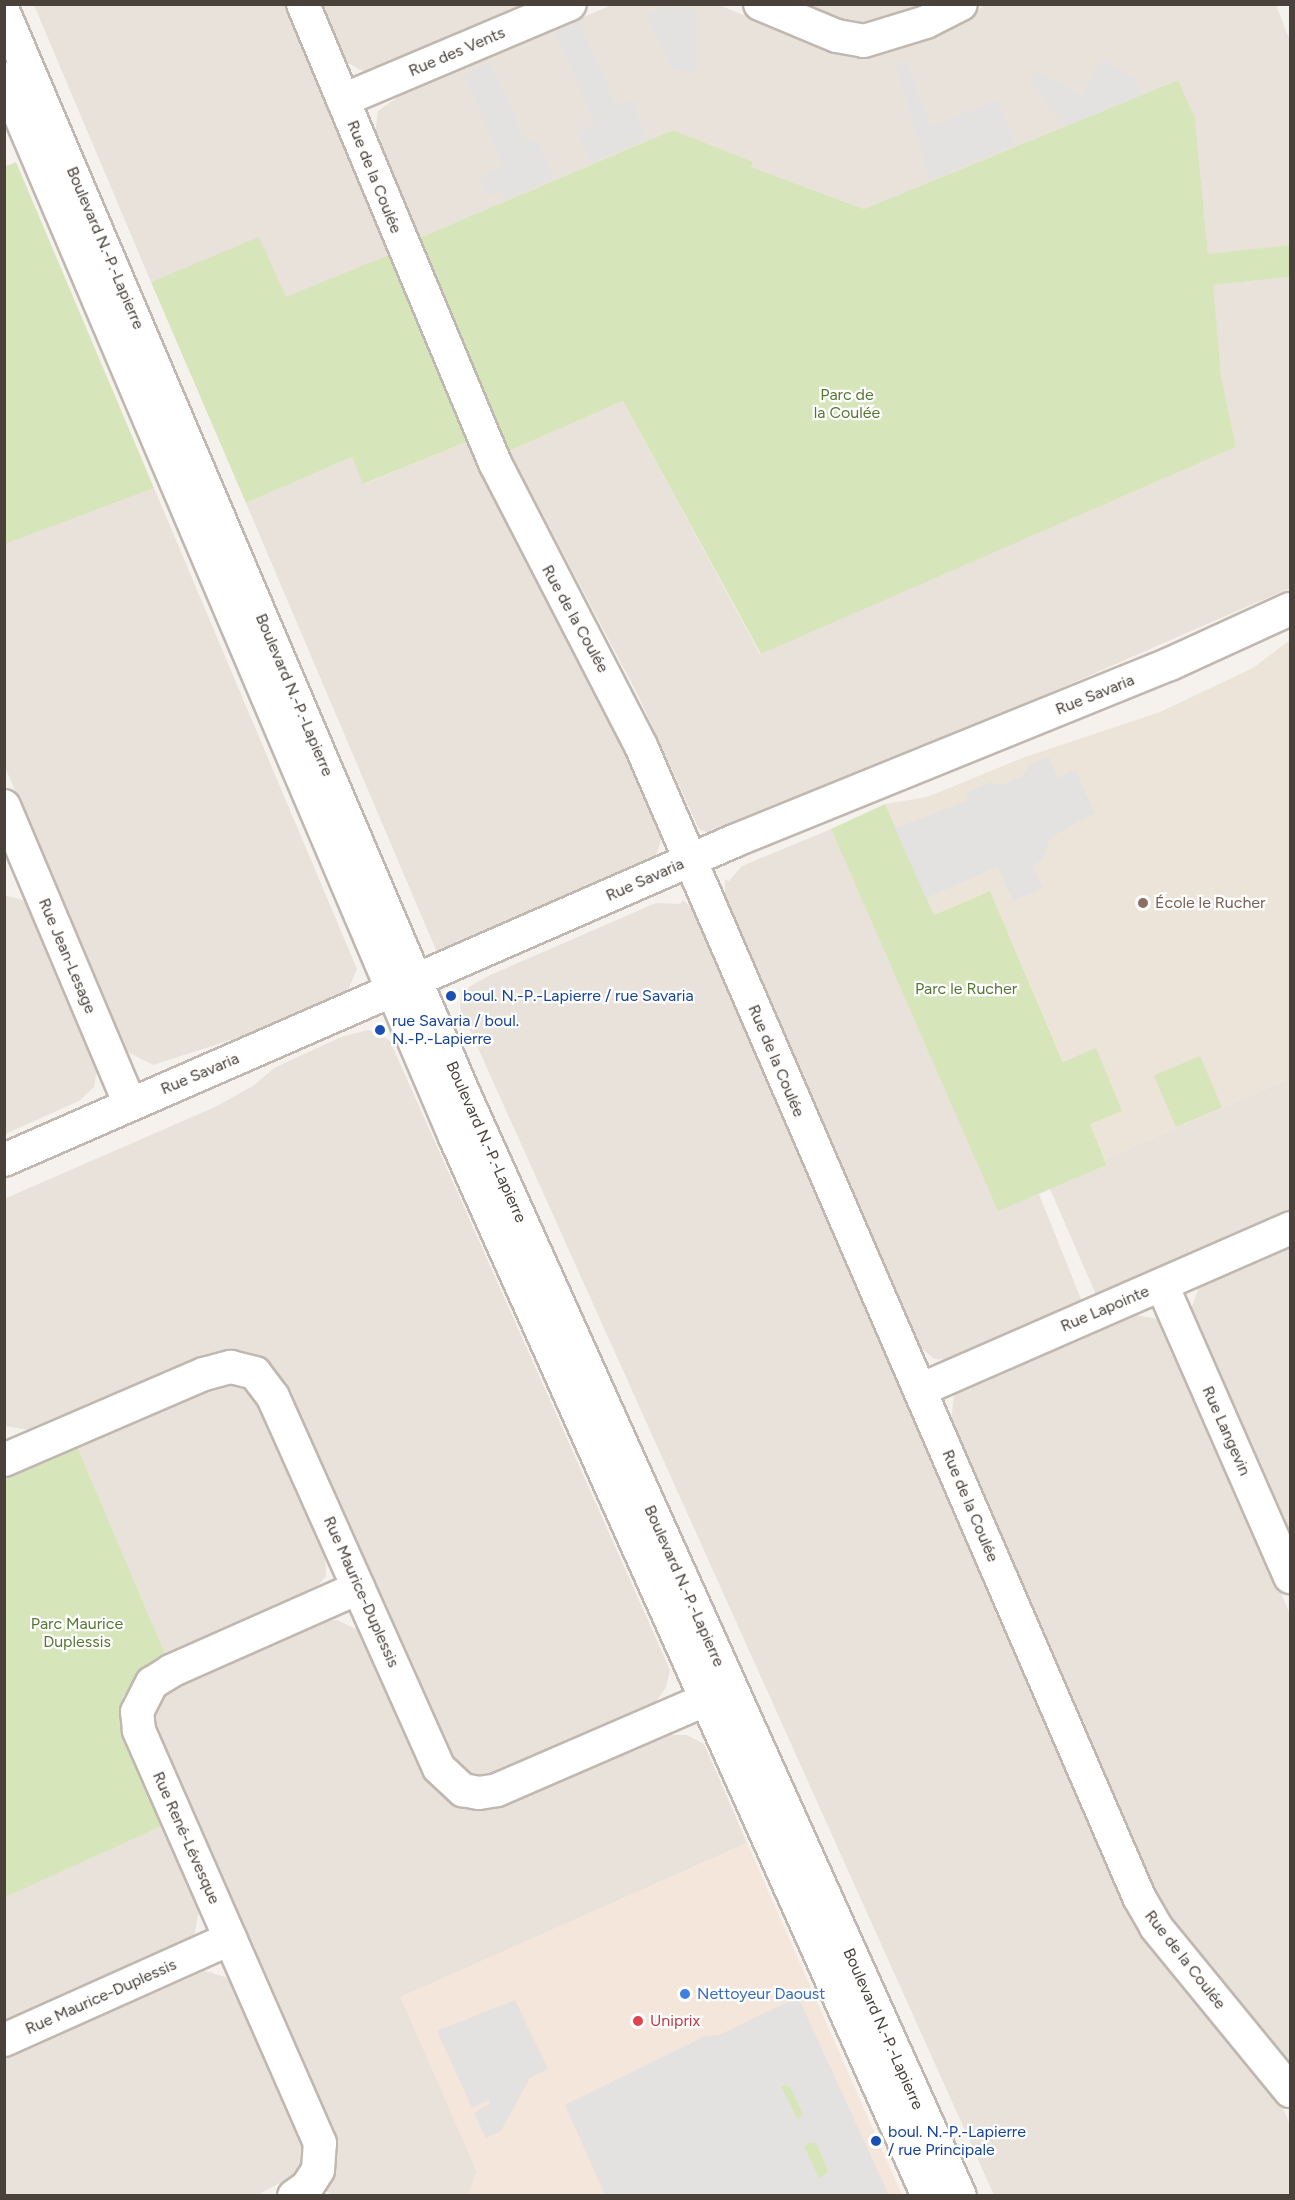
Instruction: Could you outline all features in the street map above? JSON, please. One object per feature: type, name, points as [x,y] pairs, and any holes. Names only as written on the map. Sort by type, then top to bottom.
[{"type":"street","name":"Rue de la Coulée","points":[[303,4],[495,463],[616,692],[1147,1914],[1290,2091]]},
{"type":"street","name":"Rue des Vents","points":[[343,100],[570,4]]},
{"type":"street","points":[[759,4],[837,36],[864,41],[926,22],[961,4]]},
{"type":"street","name":"Boulevard N.-P.-Lapierre","points":[[4,13],[403,986]]},
{"type":"street","name":"Boulevard N.-P.-Lapierre","points":[[4,78],[718,1695],[928,2196]]},
{"type":"street","name":"Rue Savaria","points":[[4,1160],[690,860],[1170,664],[1290,609]]},
{"type":"street","name":"Rue Jean-Lesage","points":[[4,806],[16,868],[130,1105]]},
{"type":"street","name":"Rue Lapointe","points":[[920,1390],[1290,1228]]},
{"type":"street","name":"Rue Langevin","points":[[1162,1285],[1290,1577]]},
{"type":"street","name":"Rue Maurice-Duplessis","points":[[4,1460],[204,1374],[231,1367],[249,1370],[263,1380],[273,1397],[440,1768],[463,1790],[479,1793],[497,1790],[718,1695]]},
{"type":"street","name":"Rue René-Lévesque","points":[[294,2196],[307,2187],[318,2170],[320,2143],[139,1730],[139,1702],[152,1683],[171,1671],[358,1588]]},
{"type":"street","name":"Boulevard N.-P.-Lapierre","points":[[718,1695],[960,2196]]},
{"type":"street","name":"Rue Maurice-Duplessis","points":[[4,2040],[230,1939]]},
{"type":"shaded area","points":[[34,5],[284,5],[389,255],[286,298],[259,238],[151,282]]},
{"type":"shaded area","points":[[319,5],[529,5],[377,69],[363,71],[344,61]]},
{"type":"shaded area","points":[[612,5],[719,5],[829,50],[863,57],[907,46],[966,21],[984,5],[1276,5],[1290,41],[1290,245],[1208,255],[1195,119],[1178,80],[864,209],[751,167],[752,162],[673,130],[419,238],[375,135],[378,111],[405,92]]},
{"type":"shaded area","points":[[804,5],[921,5],[868,24],[839,19]]},
{"type":"shaded area","points":[[665,7],[697,10],[696,73],[673,70],[646,15]]},
{"type":"shaded area","points":[[578,19],[616,106],[632,100],[646,138],[591,163],[577,132],[595,124],[554,29]]},
{"type":"shaded area","points":[[1102,59],[1134,77],[1142,95],[1066,126],[1029,81],[1039,72],[1082,95]]},
{"type":"shaded area","points":[[907,61],[930,127],[998,100],[1015,145],[930,180],[895,64]]},
{"type":"shaded area","points":[[490,62],[524,138],[539,144],[554,178],[503,200],[500,191],[488,196],[480,177],[503,165],[463,73]]},
{"type":"shaded area","points":[[1290,277],[1290,588],[749,824],[728,832],[711,834],[699,829],[638,695],[509,451],[623,401],[760,654],[1236,447],[1221,375],[1212,285]]},
{"type":"shaded area","points":[[469,441],[497,503],[611,718],[662,836],[655,859],[447,950],[436,950],[246,503],[352,457],[364,484]]},
{"type":"shaded area","points":[[154,488],[357,969],[348,990],[335,997],[258,1031],[153,1065],[128,1052],[5,767],[4,544]]},
{"type":"shaded area","name":"École le Rucher","points":[[1290,640],[1290,1078],[1105,1159],[990,891],[934,915],[885,804],[927,797],[1025,757],[1160,712],[1253,668]]},
{"type":"shaded area","points":[[1049,757],[1058,778],[1075,769],[1095,813],[1051,837],[1042,861],[1032,865],[1043,888],[1013,901],[997,867],[926,898],[895,828],[966,801],[969,791],[991,782],[1001,785],[1023,776],[1028,765]]},
{"type":"shaded area","points":[[831,829],[998,1210],[1039,1194],[1083,1304],[953,1360],[934,1359],[918,1345],[725,895],[725,879],[729,881],[742,866]]},
{"type":"shaded area","points":[[4,895],[26,901],[33,911],[98,1064],[94,1087],[79,1101],[5,1134]]},
{"type":"shaded area","points":[[683,900],[695,912],[1126,1908],[1141,1933],[1275,2094],[1286,2115],[1290,2125],[1290,2195],[994,2195],[460,1008],[462,991],[488,976],[656,903],[680,904]]},
{"type":"shaded area","points":[[368,1030],[377,1032],[390,1041],[670,1670],[666,1687],[656,1702],[490,1776],[465,1772],[453,1759],[284,1381],[265,1361],[241,1352],[215,1352],[29,1430],[5,1426],[4,1199],[215,1107],[253,1086],[274,1068],[341,1037]]},
{"type":"shaded area","points":[[1290,1078],[1290,1213],[1097,1297],[1050,1189],[1107,1165],[1105,1159]]},
{"type":"shaded area","points":[[1290,1244],[1290,1546],[1190,1312],[1199,1287],[1210,1279]]},
{"type":"shaded area","points":[[1130,1314],[1158,1319],[1170,1336],[1290,1614],[1290,2062],[1161,1905],[951,1421],[954,1395],[969,1383]]},
{"type":"shaded area","points":[[224,1383],[246,1388],[256,1397],[325,1551],[326,1576],[311,1593],[166,1656],[77,1446]]},
{"type":"shaded area","points":[[337,1620],[360,1631],[429,1781],[447,1799],[470,1808],[499,1807],[669,1731],[671,1735],[687,1735],[704,1744],[747,1843],[401,1997],[477,2172],[468,2195],[332,2195],[326,2191],[337,2157],[334,2133],[152,1716],[161,1695],[173,1687],[326,1621]]},
{"type":"shaded area","points":[[162,1826],[199,1909],[195,1933],[187,1942],[5,2024],[4,1897]]},
{"type":"shaded area","points":[[747,1843],[902,2195],[468,2195],[477,2171],[400,1997]]},
{"type":"shaded area","points":[[205,1971],[225,1977],[233,1985],[306,2148],[299,2173],[257,2195],[5,2195],[4,2058]]},
{"type":"shaded area","points":[[798,1997],[889,2195],[605,2195],[565,2105],[705,2036],[719,2035]],"holes":[[[790,2086],[803,2113],[798,2120],[781,2087]],[[811,2142],[816,2143],[829,2171],[819,2179],[804,2146]]]},
{"type":"shaded area","points":[[515,2000],[548,2069],[530,2078],[501,2131],[486,2138],[474,2113],[489,2104],[489,2100],[472,2108],[437,2031]]},
{"type":"green space","name":"Parc de la Coulée","points":[[1178,80],[1195,118],[1208,254],[1290,245],[1290,277],[1213,285],[1221,375],[1236,447],[761,654],[623,401],[509,451],[419,238],[673,130],[753,162],[751,167],[864,209]]},
{"type":"green space","points":[[16,162],[154,488],[5,544],[4,167]]},
{"type":"green space","points":[[259,237],[286,297],[389,255],[469,441],[363,484],[352,457],[246,503],[151,282]]},
{"type":"green space","name":"Parc le Rucher","points":[[885,804],[934,915],[990,891],[1063,1062],[1096,1048],[1122,1111],[1090,1124],[1107,1165],[998,1211],[831,829]]},
{"type":"green space","points":[[1200,1056],[1222,1108],[1176,1127],[1154,1076]]},
{"type":"green space","name":"Parc Maurice Duplessis","points":[[77,1446],[166,1656],[145,1667],[135,1678],[123,1697],[120,1713],[123,1738],[162,1826],[5,1897],[4,1477]]},
{"type":"green space","points":[[790,2086],[803,2113],[798,2121],[781,2087]]},
{"type":"green space","points":[[816,2143],[829,2171],[819,2179],[803,2145]]},
{"type":"place","name":"École le Rucher","points":[[1143,903]]},
{"type":"place","name":"boul. N.-P.-Lapierre / rue Savaria","points":[[451,996]]},
{"type":"place","name":"rue Savaria / boul. N.-P.-Lapierre","points":[[380,1030]]},
{"type":"place","name":"Nettoyeur Daoust","points":[[685,1994]]},
{"type":"place","name":"Uniprix","points":[[638,2021]]},
{"type":"place","name":"boul. N.-P.-Lapierre / rue Principale","points":[[876,2141]]}]
